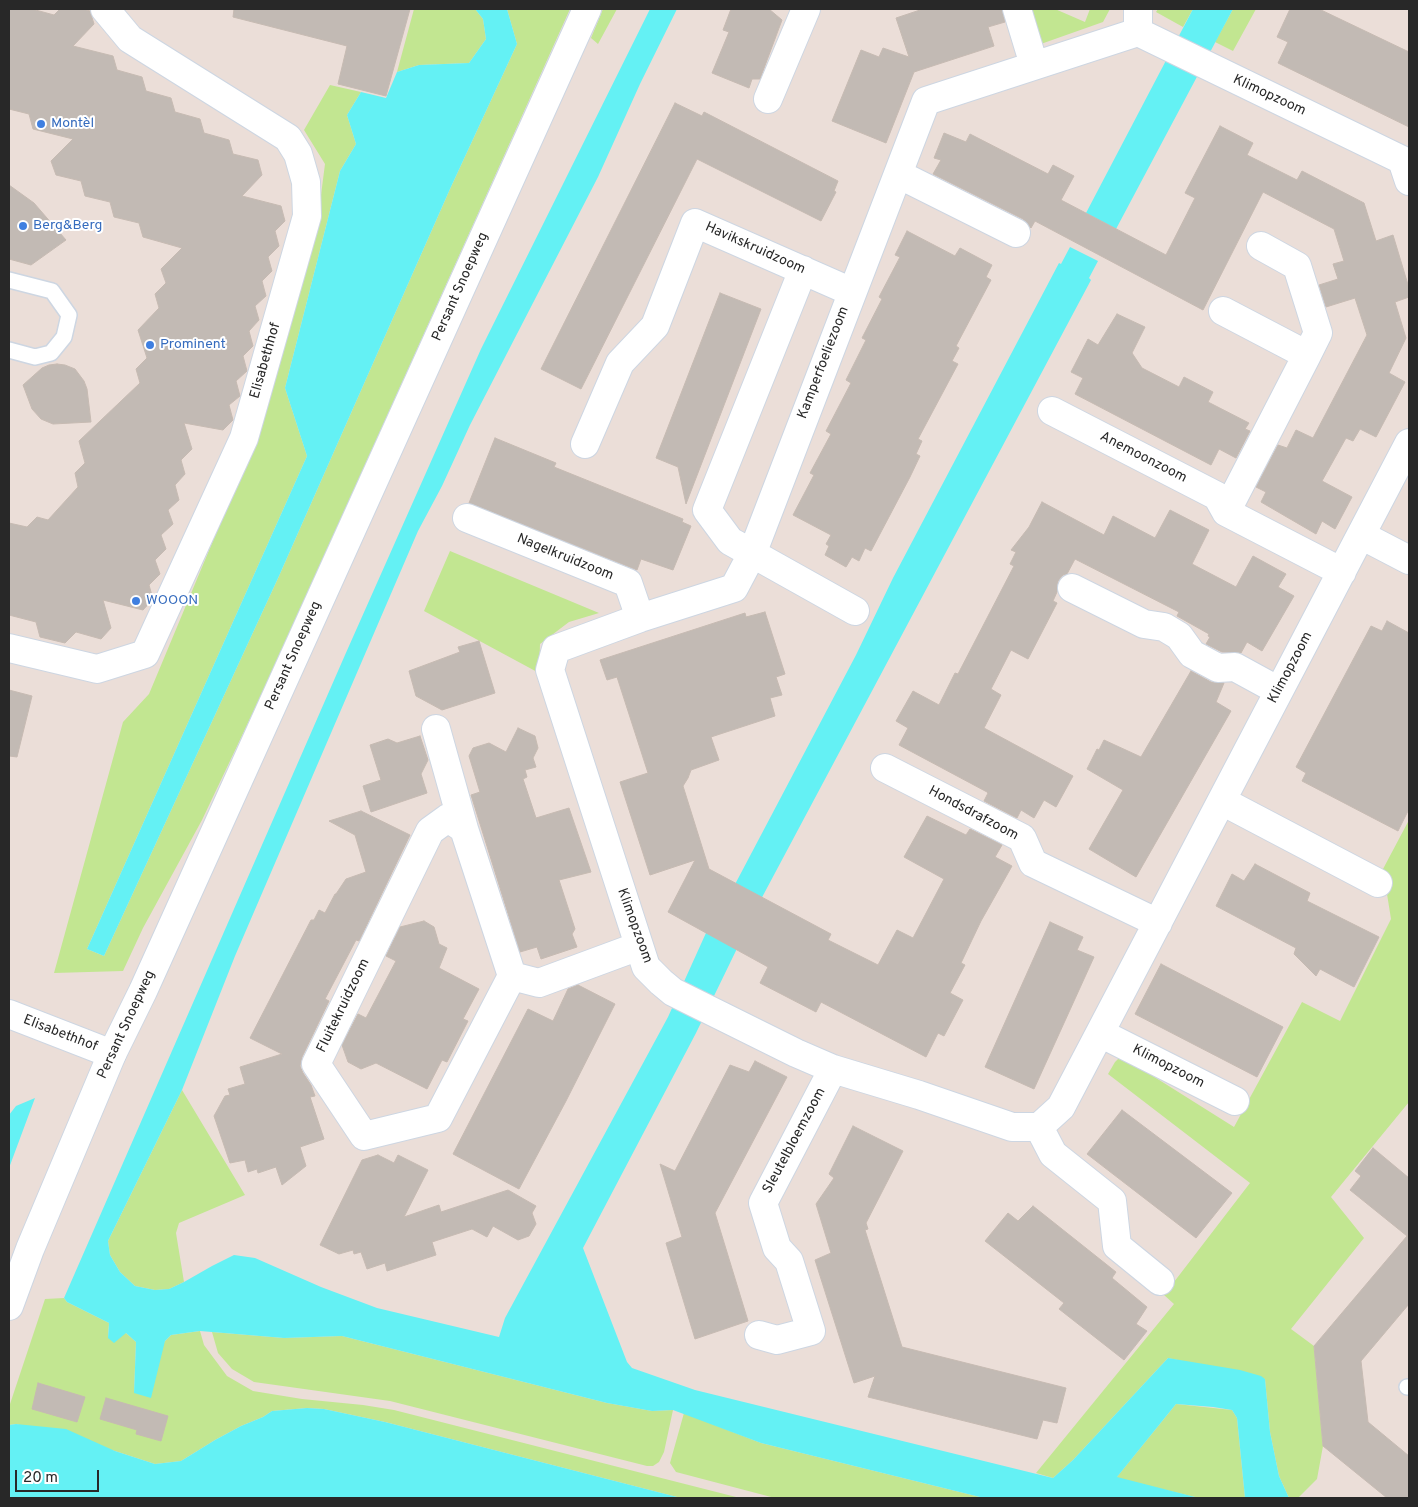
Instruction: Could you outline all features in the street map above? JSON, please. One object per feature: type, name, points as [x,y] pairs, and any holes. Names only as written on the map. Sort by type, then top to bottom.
[{"type":"street","name":"Elisabethhof","points":[[9,648],[97,669],[145,654],[244,438],[307,216],[306,182],[298,154],[288,138],[130,39],[105,9]]},
{"type":"street","name":"Persant Snoepweg","points":[[12,1297],[112,1054],[151,973],[587,9]]},
{"type":"street","points":[[768,99],[806,9]]},
{"type":"street","points":[[1017,9],[1034,65]]},
{"type":"street","name":"Kamperfoeliezoom","points":[[640,618],[734,588],[752,554],[926,101],[1034,65],[1138,20]]},
{"type":"street","name":"Klimopzoom","points":[[1138,20],[1166,45],[1402,160],[1409,181]]},
{"type":"street","points":[[898,174],[1016,233]]},
{"type":"street","name":"Havikskruidzoom","points":[[585,444],[620,363],[656,326],[695,222],[852,292]]},
{"type":"street","points":[[1226,512],[1318,333],[1298,266],[1261,246]]},
{"type":"street","points":[[803,270],[707,510],[730,542],[855,611]]},
{"type":"street","points":[[1223,311],[1307,355]]},
{"type":"street","name":"Anemoonzoom","points":[[1052,411],[1217,496],[1226,512],[1342,572]]},
{"type":"street","name":"Klimopzoom","points":[[640,618],[556,649],[550,670],[646,967],[673,992],[796,1053],[833,1069],[920,1095],[1012,1127],[1038,1128],[1061,1107],[1409,443]]},
{"type":"street","name":"Nagelkruidzoom","points":[[466,518],[628,583],[640,618]]},
{"type":"street","points":[[1361,535],[1409,560]]},
{"type":"street","points":[[1072,588],[1144,624],[1164,627],[1179,636],[1192,654],[1218,668],[1235,667],[1279,691]]},
{"type":"street","points":[[436,729],[464,829],[512,976],[539,983],[639,946]]},
{"type":"street","name":"Hondsdrafzoom","points":[[885,768],[1022,838],[1033,863],[1158,924]]},
{"type":"street","points":[[1222,801],[1378,883]]},
{"type":"street","name":"Fluitekruidzoom","points":[[464,829],[448,818],[430,831],[316,1064],[364,1136],[438,1118],[512,976]]},
{"type":"street","name":"Elisabethhof","points":[[9,1014],[112,1054]]},
{"type":"street","name":"Klimopzoom","points":[[1100,1033],[1235,1102]]},
{"type":"street","name":"Sleutelbloemzoom","points":[[759,1335],[778,1340],[811,1331],[789,1261],[777,1248],[763,1203],[833,1069]]},
{"type":"street","points":[[1038,1128],[1053,1154],[1112,1201],[1117,1246],[1160,1281]]},
{"type":"lane","points":[[9,280],[52,291],[69,314],[64,337],[50,353],[35,357],[9,350]]},
{"type":"green space","points":[[414,9],[475,9],[483,19],[486,39],[469,63],[419,65],[397,72]]},
{"type":"green space","points":[[507,9],[570,9],[266,685],[202,820],[143,928],[123,971],[54,973],[123,722],[149,694],[263,421],[318,218],[325,164],[304,130],[330,85],[361,92],[347,115],[356,144],[340,171],[285,388],[307,456],[87,949],[104,956],[279,576],[450,189],[517,44]]},
{"type":"green space","points":[[603,9],[617,9],[598,44],[591,38]]},
{"type":"green space","points":[[1027,9],[1055,9],[1085,22],[1090,9],[1110,9],[1103,22],[1038,45]]},
{"type":"green space","points":[[1158,9],[1193,9],[1183,27],[1156,12]]},
{"type":"green space","points":[[1233,9],[1256,9],[1233,51],[1215,42]]},
{"type":"green space","points":[[450,551],[599,613],[569,622],[540,644],[539,673],[424,611]]},
{"type":"green space","points":[[1409,820],[1409,1102],[1331,1197],[1364,1238],[1291,1329],[1314,1346],[1323,1446],[1317,1479],[1298,1498],[1289,1498],[1279,1476],[1270,1432],[1265,1379],[1168,1358],[1073,1460],[1053,1478],[1036,1473],[1174,1304],[1164,1295],[1250,1183],[1108,1074],[1121,1056],[1234,1127],[1302,1002],[1340,1021],[1391,919],[1383,869]]},
{"type":"green space","points":[[182,1090],[245,1195],[179,1223],[176,1233],[184,1282],[169,1289],[155,1290],[135,1286],[120,1272],[110,1255],[108,1241]]},
{"type":"green space","points":[[64,1298],[67,1302],[109,1323],[108,1337],[126,1333],[136,1342],[134,1393],[165,1341],[171,1335],[200,1331],[204,1345],[227,1376],[253,1391],[394,1410],[740,1498],[681,1498],[385,1422],[324,1409],[307,1408],[272,1411],[215,1440],[181,1461],[155,1464],[16,1424],[9,1425],[9,1407],[45,1299]]},
{"type":"green space","points":[[212,1332],[284,1338],[342,1336],[607,1403],[652,1411],[673,1410],[664,1452],[659,1462],[653,1466],[647,1466],[390,1401],[254,1382],[232,1369],[218,1353]]},
{"type":"green space","points":[[1176,1404],[1232,1410],[1237,1418],[1245,1498],[1199,1498],[1116,1478]]},
{"type":"green space","points":[[684,1413],[761,1443],[984,1498],[775,1498],[676,1472],[670,1463]]},
{"type":"water","points":[[475,9],[507,9],[517,44],[450,189],[279,576],[104,956],[87,949],[307,456],[285,388],[340,171],[356,144],[347,115],[361,92],[386,98],[397,72],[419,65],[469,63],[486,39],[483,19]]},
{"type":"water","points":[[650,9],[677,9],[640,84],[598,177],[470,425],[442,486],[418,531],[235,956],[182,1090],[108,1241],[110,1255],[120,1272],[135,1286],[155,1290],[169,1289],[234,1255],[255,1258],[321,1287],[377,1308],[499,1337],[505,1318],[668,1017],[715,913],[747,928],[696,1033],[583,1248],[627,1362],[632,1368],[695,1390],[1053,1478],[1073,1460],[1168,1358],[1240,1370],[1265,1379],[1270,1432],[1279,1476],[1289,1498],[1245,1498],[1237,1418],[1232,1410],[1213,1407],[1176,1404],[1117,1477],[1199,1498],[984,1498],[761,1443],[673,1410],[652,1411],[607,1403],[342,1336],[284,1338],[200,1331],[171,1335],[165,1341],[151,1398],[134,1393],[136,1342],[126,1333],[114,1343],[108,1338],[109,1323],[67,1302],[64,1298],[481,349]]},
{"type":"water","points":[[1193,9],[1233,9],[1116,229],[1086,213]]},
{"type":"water","points":[[1070,247],[1098,261],[1089,278],[1091,280],[759,903],[732,890],[856,655],[893,578],[1059,263],[1061,264]]},
{"type":"water","points":[[35,1098],[9,1168],[9,1115],[16,1106]]},
{"type":"water","points":[[307,1408],[324,1409],[385,1422],[681,1498],[9,1498],[9,1425],[66,1429],[115,1451],[155,1464],[181,1461],[215,1440],[272,1411]]},
{"type":"building","points":[[9,9],[32,9],[54,15],[60,9],[83,9],[90,11],[94,24],[73,46],[113,56],[117,70],[142,77],[146,91],[171,98],[175,112],[200,119],[204,133],[229,140],[233,154],[258,160],[262,175],[242,196],[281,206],[285,221],[275,231],[279,246],[268,257],[272,271],[262,281],[266,296],[255,306],[259,320],[249,331],[253,346],[243,356],[247,371],[236,381],[240,396],[229,405],[233,420],[223,430],[184,423],[192,449],[181,460],[185,474],[175,485],[179,500],[168,510],[173,524],[161,535],[166,549],[155,560],[160,574],[149,585],[153,599],[143,610],[103,600],[111,628],[101,639],[76,632],[65,643],[40,637],[36,622],[9,615],[9,523],[27,527],[37,517],[48,520],[78,487],[75,473],[85,463],[79,441],[140,383],[136,369],[147,358],[138,330],[159,308],[155,294],[166,283],[161,269],[182,248],[143,237],[139,223],[114,217],[110,202],[85,196],[81,181],[56,175],[51,161],[73,139],[33,129],[29,114],[9,109]]},
{"type":"building","points":[[234,9],[410,9],[386,96],[338,84],[347,46],[233,17]]},
{"type":"building","points":[[731,9],[769,9],[782,20],[760,79],[752,79],[749,88],[712,73],[729,32],[723,30]]},
{"type":"building","points":[[923,9],[1002,9],[1005,22],[988,27],[994,46],[914,72],[886,143],[832,121],[861,50],[879,57],[883,48],[909,57],[896,18]]},
{"type":"building","points":[[1290,9],[1319,9],[1409,52],[1409,127],[1278,63],[1288,42],[1277,37]]},
{"type":"building","points":[[675,103],[702,116],[704,112],[838,181],[834,191],[836,192],[821,221],[697,159],[581,389],[541,369]]},
{"type":"building","points":[[1220,126],[1253,143],[1247,155],[1297,180],[1302,171],[1364,203],[1376,241],[1393,235],[1409,288],[1409,297],[1395,302],[1406,338],[1389,373],[1405,382],[1376,437],[1360,429],[1353,441],[1346,438],[1322,481],[1352,497],[1335,529],[1322,521],[1316,534],[1261,502],[1266,492],[1256,487],[1278,445],[1287,448],[1296,430],[1313,438],[1367,335],[1355,298],[1326,307],[1319,285],[1338,279],[1333,264],[1344,261],[1334,229],[1263,192],[1203,310],[1035,221],[1031,228],[1023,219],[933,174],[941,160],[934,158],[944,133],[966,142],[970,134],[1048,174],[1053,165],[1074,176],[1061,200],[1166,255],[1195,198],[1185,193]]},
{"type":"building","points":[[9,185],[34,203],[66,240],[31,265],[9,259]]},
{"type":"building","points":[[907,231],[955,256],[960,248],[992,265],[986,277],[991,280],[956,346],[959,348],[952,361],[958,364],[918,439],[922,441],[916,454],[920,456],[910,477],[871,551],[865,548],[859,561],[852,557],[846,567],[825,555],[829,546],[826,544],[831,535],[793,515],[814,475],[810,473],[831,434],[826,431],[851,383],[846,380],[866,340],[862,338],[882,299],[879,297],[900,257],[895,255]]},
{"type":"building","points":[[720,293],[761,309],[686,504],[678,467],[656,458]]},
{"type":"building","points":[[1117,314],[1145,327],[1132,353],[1142,368],[1179,387],[1184,377],[1213,392],[1208,402],[1249,423],[1245,429],[1250,431],[1236,458],[1219,449],[1211,465],[1075,394],[1083,378],[1071,372],[1088,339],[1098,345]]},
{"type":"building","points":[[57,364],[75,369],[84,381],[87,389],[91,422],[53,424],[41,419],[32,409],[23,385],[42,368]]},
{"type":"building","points":[[495,438],[556,463],[554,467],[683,519],[682,522],[691,526],[673,570],[641,559],[637,570],[469,503]]},
{"type":"building","points":[[1042,502],[1104,535],[1113,516],[1155,538],[1170,510],[1209,530],[1192,564],[1236,587],[1253,556],[1286,574],[1278,587],[1294,596],[1262,651],[1247,642],[1241,653],[1222,652],[1206,644],[1210,637],[1208,636],[1209,634],[1177,616],[1179,612],[1075,559],[1067,574],[1063,575],[1058,581],[1057,592],[1053,601],[1057,603],[1028,659],[1011,650],[991,689],[1001,695],[984,728],[1073,776],[1056,807],[1044,800],[1034,818],[1021,810],[1017,818],[984,801],[987,792],[899,745],[908,728],[896,721],[913,691],[939,705],[955,673],[958,674],[1014,566],[1010,564],[1016,552],[1011,550],[1029,527]]},
{"type":"building","points":[[765,612],[785,674],[776,677],[782,695],[770,698],[775,716],[711,737],[719,760],[691,770],[683,786],[709,869],[831,934],[828,940],[878,965],[897,930],[913,938],[944,879],[904,857],[927,816],[966,835],[970,829],[1002,845],[995,857],[1012,866],[981,921],[961,963],[965,965],[950,993],[963,1000],[944,1036],[938,1033],[926,1057],[821,1002],[816,1012],[760,983],[768,967],[668,912],[695,860],[650,875],[620,782],[648,773],[617,677],[607,680],[600,660],[745,613],[746,617]]},
{"type":"building","points":[[1387,621],[1409,633],[1409,809],[1398,831],[1302,781],[1306,773],[1296,767],[1371,626],[1382,631]]},
{"type":"building","points":[[479,641],[495,693],[442,710],[416,696],[409,671],[460,652],[458,647]]},
{"type":"building","points":[[1191,671],[1211,682],[1224,683],[1216,702],[1231,711],[1136,877],[1089,849],[1123,790],[1087,769],[1104,740],[1141,757]]},
{"type":"building","points":[[9,690],[32,696],[17,757],[9,756]]},
{"type":"building","points":[[518,728],[535,736],[538,748],[533,758],[536,767],[525,770],[527,777],[523,779],[536,818],[569,808],[591,872],[559,880],[575,929],[572,934],[577,947],[541,959],[537,947],[520,952],[471,795],[480,792],[469,756],[473,748],[489,743],[506,752]]},
{"type":"building","points":[[420,736],[428,760],[421,774],[427,793],[371,812],[363,786],[381,780],[370,745],[388,739],[397,743]]},
{"type":"building","points":[[361,811],[410,835],[359,941],[356,940],[325,999],[329,1001],[302,1057],[300,1066],[315,1096],[310,1097],[324,1139],[300,1147],[306,1166],[282,1185],[276,1167],[258,1173],[257,1169],[248,1172],[245,1160],[230,1163],[214,1116],[225,1096],[230,1095],[228,1089],[245,1084],[240,1067],[282,1054],[250,1038],[311,920],[314,920],[319,910],[325,913],[346,879],[366,872],[355,835],[329,821]]},
{"type":"building","points":[[1255,864],[1310,893],[1307,901],[1379,937],[1354,987],[1320,969],[1316,976],[1294,954],[1296,948],[1216,906],[1232,874],[1244,881]]},
{"type":"building","points":[[424,921],[434,927],[439,944],[447,948],[439,968],[479,989],[463,1019],[468,1021],[447,1062],[442,1060],[427,1089],[376,1063],[361,1069],[348,1062],[342,1045],[358,1014],[366,1018],[396,961],[386,956],[400,927]]},
{"type":"building","points":[[1050,922],[1083,937],[1077,950],[1094,957],[1034,1089],[985,1067]]},
{"type":"building","points":[[1161,964],[1283,1027],[1257,1077],[1135,1014]]},
{"type":"building","points":[[578,985],[615,1004],[519,1189],[453,1154],[528,1009],[553,1021],[568,989]]},
{"type":"building","points":[[755,1061],[787,1077],[715,1213],[748,1321],[695,1339],[666,1243],[682,1237],[660,1164],[675,1171],[730,1065],[749,1072]]},
{"type":"building","points":[[1122,1110],[1232,1193],[1196,1238],[1087,1154]]},
{"type":"building","points":[[853,1126],[903,1151],[866,1223],[868,1229],[865,1230],[902,1347],[1066,1388],[1057,1423],[1043,1420],[1037,1439],[868,1397],[875,1376],[854,1383],[815,1260],[831,1253],[816,1204],[834,1178],[829,1174]]},
{"type":"building","points":[[1373,1148],[1409,1178],[1409,1304],[1361,1361],[1368,1422],[1409,1456],[1409,1498],[1387,1498],[1323,1446],[1314,1346],[1407,1236],[1350,1190],[1361,1176],[1355,1171]]},
{"type":"building","points":[[378,1155],[394,1163],[398,1155],[428,1170],[404,1217],[439,1205],[441,1212],[508,1190],[536,1206],[532,1213],[536,1224],[529,1236],[518,1240],[493,1226],[487,1237],[472,1229],[432,1242],[436,1255],[387,1271],[385,1263],[367,1269],[361,1252],[354,1254],[353,1250],[339,1254],[320,1245],[362,1160]]},
{"type":"building","points":[[1033,1206],[1116,1272],[1112,1278],[1147,1307],[1136,1324],[1147,1331],[1124,1360],[1059,1309],[1064,1303],[985,1241],[1008,1213],[1018,1221]]},
{"type":"building","points":[[38,1383],[85,1397],[77,1422],[32,1409]]},
{"type":"building","points":[[106,1398],[168,1416],[161,1441],[136,1434],[137,1430],[100,1419]]},
{"type":"place","name":"Montèl","points":[[41,124]]},
{"type":"place","name":"Berg&Berg","points":[[23,226]]},
{"type":"place","name":"Prominent","points":[[150,345]]},
{"type":"place","name":"WOOON","points":[[136,601]]}]
